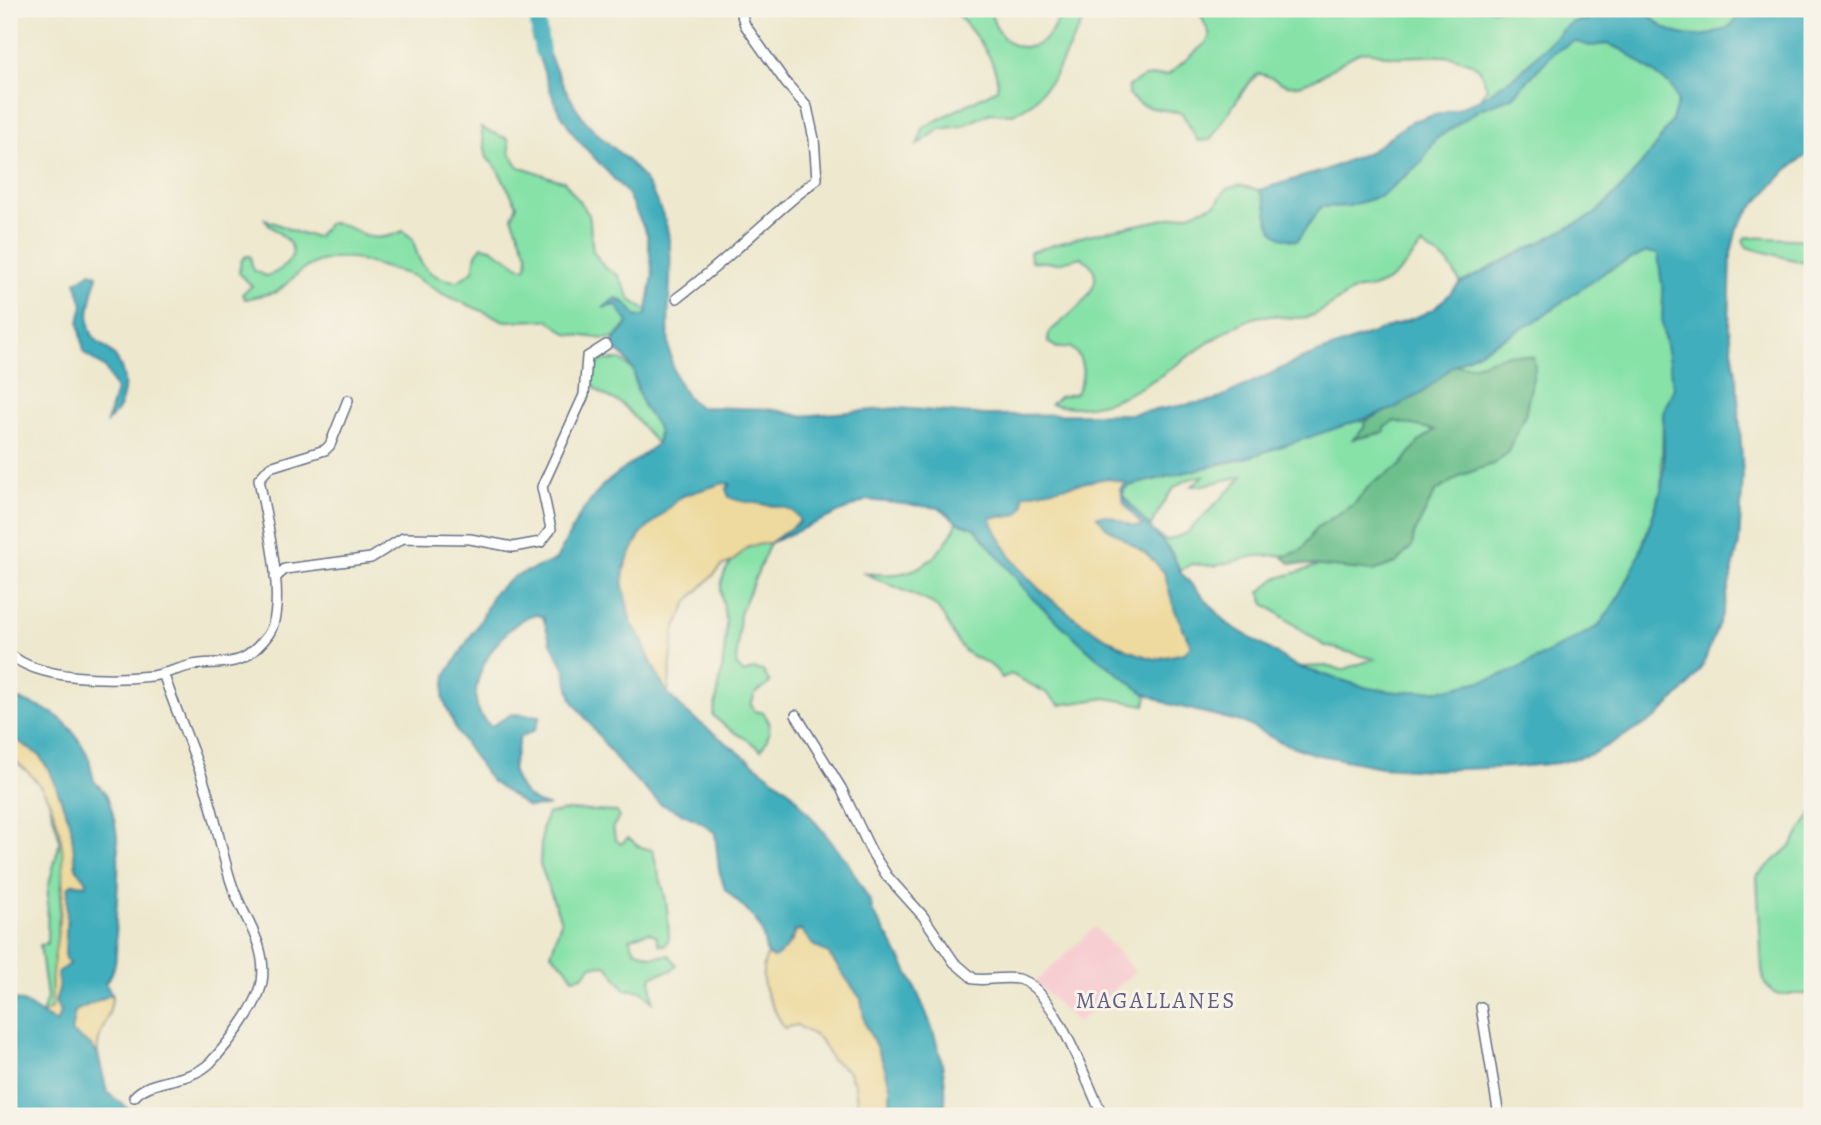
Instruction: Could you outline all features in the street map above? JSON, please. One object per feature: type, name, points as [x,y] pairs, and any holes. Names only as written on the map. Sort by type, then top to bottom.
[{"type":"street","points":[[677,298],[700,282],[768,217],[817,179],[814,139],[807,107],[786,83],[745,25],[740,9]]},
{"type":"street","points":[[275,578],[285,569],[371,558],[403,538],[470,539],[513,547],[541,542],[551,529],[542,487],[584,395],[587,357],[606,345]]},
{"type":"street","points":[[9,653],[18,663],[39,672],[122,677],[244,659],[268,636],[276,618],[275,578],[259,479],[270,467],[325,450],[330,445],[348,400]]},
{"type":"street","points":[[134,1097],[145,1087],[187,1077],[211,1062],[248,1013],[262,982],[263,965],[250,918],[232,885],[207,791],[163,673]]},
{"type":"street","points":[[796,715],[841,788],[871,851],[954,962],[974,979],[1017,979],[1040,991],[1053,1008],[1103,1116]]},
{"type":"street","points":[[1481,1007],[1499,1116]]},
{"type":"shaded area","points":[[1095,927],[1135,971],[1077,1023],[1036,982]]},
{"type":"green space","points":[[953,9],[990,9],[1004,38],[1014,45],[1025,47],[1037,45],[1047,37],[1055,25],[1060,9],[1089,9],[1054,77],[1033,102],[1013,114],[990,113],[962,126],[940,129],[917,145],[924,127],[997,89],[997,78],[989,57]]},
{"type":"green space","points":[[1198,9],[1589,9],[1588,20],[1573,22],[1563,29],[1518,74],[1480,99],[1487,87],[1479,68],[1469,62],[1449,57],[1396,57],[1364,52],[1314,80],[1297,85],[1286,85],[1258,74],[1248,84],[1210,140],[1198,141],[1182,113],[1147,107],[1128,94],[1129,86],[1144,77],[1168,75],[1207,42],[1210,35]]},
{"type":"green space","points":[[1646,9],[1751,9],[1719,32],[1695,36],[1683,35],[1662,26]]},
{"type":"green space","points":[[1574,41],[1590,46],[1607,44],[1623,50],[1672,86],[1678,102],[1672,120],[1655,147],[1624,185],[1595,214],[1461,283],[1448,263],[1422,245],[1389,280],[1373,288],[1352,292],[1315,315],[1300,318],[1263,316],[1246,321],[1130,393],[1105,403],[1078,407],[1051,404],[1059,397],[1076,393],[1082,368],[1079,357],[1070,347],[1057,348],[1048,342],[1049,332],[1087,298],[1095,277],[1092,266],[1081,257],[1058,263],[1031,261],[1030,252],[1088,235],[1189,214],[1216,204],[1226,189],[1239,185],[1259,190],[1265,197],[1269,225],[1314,216],[1321,207],[1349,206],[1381,196],[1408,174],[1436,139],[1480,109],[1513,97],[1553,52]]},
{"type":"green space","points":[[481,128],[508,139],[510,153],[519,167],[564,181],[589,215],[593,251],[604,267],[618,275],[631,300],[647,311],[645,317],[634,320],[623,301],[616,298],[610,302],[621,309],[628,323],[616,337],[606,339],[568,334],[548,320],[505,321],[443,294],[411,275],[352,258],[317,262],[302,270],[277,292],[245,299],[242,294],[252,286],[239,273],[241,261],[246,256],[250,256],[253,270],[266,276],[282,268],[292,254],[290,244],[265,219],[298,233],[317,237],[329,223],[378,238],[403,231],[413,239],[418,257],[426,269],[448,280],[458,281],[473,271],[476,254],[482,246],[491,248],[522,268],[527,267],[528,255],[512,217],[517,205],[496,167],[487,158]]},
{"type":"green space","points":[[1747,237],[1812,240],[1812,265],[1746,247],[1743,240]]},
{"type":"green space","points":[[1646,252],[1658,253],[1663,293],[1662,325],[1674,388],[1663,412],[1661,490],[1638,558],[1621,593],[1599,627],[1517,669],[1494,678],[1443,690],[1397,692],[1368,688],[1298,667],[1330,666],[1342,670],[1374,659],[1323,645],[1265,604],[1260,592],[1275,579],[1321,565],[1373,571],[1412,546],[1414,534],[1435,492],[1462,475],[1495,463],[1506,454],[1525,415],[1529,395],[1488,362],[1460,368],[1454,365],[1534,322],[1608,270]]},
{"type":"green space","points":[[1509,354],[1533,357],[1535,368],[1525,415],[1507,453],[1495,463],[1462,475],[1435,492],[1414,534],[1412,546],[1396,563],[1373,571],[1290,563],[1283,557],[1302,550],[1316,528],[1354,504],[1371,484],[1400,466],[1419,442],[1435,430],[1394,421],[1384,428],[1385,432],[1353,439],[1364,428],[1365,421],[1422,393],[1454,365],[1472,366]]},
{"type":"green space","points":[[603,360],[621,360],[634,371],[639,395],[659,430],[657,444],[624,406],[596,389],[591,376],[592,366]]},
{"type":"green space","points":[[1355,421],[1365,421],[1364,428],[1355,439],[1385,432],[1384,428],[1394,421],[1435,429],[1419,442],[1400,466],[1371,484],[1354,504],[1316,528],[1307,544],[1295,555],[1255,556],[1215,566],[1191,564],[1180,571],[1172,553],[1156,533],[1166,541],[1187,533],[1243,476],[1199,486],[1192,486],[1204,476],[1183,482],[1170,493],[1150,527],[1123,496],[1124,489],[1132,485],[1239,460]]},
{"type":"green space","points":[[957,522],[975,528],[1033,599],[1094,655],[1144,693],[1147,698],[1145,705],[1106,698],[1060,705],[1045,692],[1011,674],[1002,678],[992,666],[963,649],[932,603],[862,572],[899,574],[921,566],[939,551]]},
{"type":"green space","points":[[763,542],[770,543],[740,614],[736,665],[744,673],[753,669],[763,671],[770,683],[755,694],[751,705],[755,711],[764,713],[768,722],[768,736],[761,750],[713,715],[725,646],[726,623],[721,591],[724,574],[737,556]]},
{"type":"green space","points":[[48,798],[63,837],[64,858],[51,1009],[42,1014],[47,997],[40,945],[47,944],[48,888],[60,841]]},
{"type":"green space","points":[[571,810],[617,812],[619,817],[613,827],[615,839],[621,844],[628,838],[638,846],[652,850],[665,897],[669,939],[665,945],[659,944],[656,936],[649,932],[629,938],[635,950],[653,957],[669,955],[677,965],[651,978],[653,1002],[642,991],[625,989],[607,965],[591,966],[583,976],[573,978],[565,966],[551,954],[561,921],[540,864],[542,827],[548,814]]},
{"type":"green space","points":[[1812,813],[1812,994],[1775,994],[1765,984],[1762,970],[1757,876],[1791,846]]},
{"type":"sand","points":[[1107,478],[1127,483],[1120,489],[1124,503],[1143,526],[1106,527],[1148,555],[1164,572],[1175,611],[1191,645],[1185,653],[1155,659],[1147,657],[1114,642],[1078,620],[1045,594],[1019,568],[989,517],[1010,517],[1023,495]]},
{"type":"sand","points":[[724,482],[757,503],[788,508],[800,521],[770,543],[749,546],[732,562],[723,565],[688,601],[674,631],[668,694],[625,610],[622,583],[624,570],[634,545],[666,507],[692,492]]},
{"type":"sand","points":[[9,735],[39,755],[51,773],[71,826],[76,868],[87,881],[86,885],[74,883],[68,889],[65,957],[69,964],[57,973],[59,989],[55,1002],[60,1012],[56,1024],[42,1014],[51,1009],[52,971],[61,909],[62,851],[58,824],[48,799],[32,776],[9,757]]},
{"type":"sand","points":[[797,929],[805,932],[813,945],[828,953],[861,999],[865,1023],[884,1062],[890,1086],[891,1116],[859,1116],[855,1085],[848,1071],[831,1059],[820,1039],[797,1025],[784,1028],[770,1001],[763,975],[767,955],[774,958],[792,942]]},
{"type":"sand","points":[[112,994],[110,1010],[99,1040],[98,1054],[71,1032],[75,1011]]},
{"type":"water","points":[[1589,9],[1646,9],[1653,18],[1671,31],[1693,36],[1716,33],[1727,28],[1748,10],[1812,9],[1812,151],[1787,170],[1747,213],[1737,228],[1731,253],[1729,328],[1737,381],[1743,475],[1739,543],[1722,615],[1703,665],[1690,684],[1656,718],[1592,754],[1558,763],[1430,770],[1381,767],[1314,754],[1280,742],[1245,723],[1169,704],[1144,693],[1094,655],[1033,599],[975,528],[957,522],[940,508],[867,500],[770,543],[800,522],[796,514],[780,506],[729,497],[726,489],[730,484],[724,483],[682,496],[640,535],[624,566],[623,586],[631,623],[668,694],[687,713],[791,792],[847,861],[871,903],[872,911],[899,955],[925,1009],[942,1066],[945,1092],[943,1116],[891,1116],[890,1086],[883,1062],[865,1023],[861,999],[828,953],[813,945],[801,930],[794,931],[789,943],[777,956],[774,958],[767,954],[761,929],[754,918],[725,889],[719,870],[715,833],[701,822],[659,803],[620,764],[572,700],[564,667],[551,643],[543,617],[535,614],[521,621],[495,646],[478,681],[476,698],[480,714],[491,726],[512,714],[540,716],[535,730],[520,737],[512,769],[529,798],[549,806],[528,807],[491,781],[457,732],[443,698],[446,675],[481,620],[493,594],[515,576],[556,560],[579,516],[603,485],[657,444],[659,438],[656,425],[642,402],[634,371],[623,355],[610,347],[628,323],[616,305],[603,308],[615,299],[627,304],[637,317],[646,315],[653,275],[647,234],[627,193],[576,138],[556,106],[532,38],[533,12],[555,67],[576,107],[590,126],[639,172],[664,218],[669,240],[670,265],[669,343],[673,367],[682,389],[699,407],[772,409],[800,416],[898,408],[985,415],[1131,414],[1215,400],[1299,360],[1434,309],[1461,283],[1595,214],[1624,185],[1655,147],[1672,120],[1678,102],[1671,86],[1623,50],[1607,44],[1590,46],[1574,41],[1553,53],[1513,97],[1480,109],[1436,139],[1422,162],[1381,196],[1349,206],[1321,207],[1297,241],[1285,238],[1272,229],[1259,190],[1325,170],[1371,151],[1412,121],[1455,110],[1480,99],[1518,74],[1563,29],[1573,22],[1588,20]],"holes":[[[1646,252],[1658,254],[1663,293],[1662,325],[1674,388],[1663,412],[1664,465],[1661,490],[1638,558],[1621,593],[1599,626],[1517,669],[1494,678],[1443,690],[1397,692],[1368,688],[1298,667],[1228,624],[1180,572],[1172,553],[1123,496],[1124,489],[1132,485],[1253,456],[1393,409],[1422,393],[1454,365],[1534,322],[1608,270]],[[1107,478],[1126,483],[1120,489],[1124,503],[1143,526],[1137,527],[1109,516],[1097,516],[1106,527],[1148,555],[1164,572],[1175,611],[1191,645],[1185,653],[1156,659],[1147,657],[1114,642],[1078,620],[1045,594],[1020,569],[990,518],[1019,514],[1024,505],[1023,495]]]},
{"type":"water","points":[[91,272],[97,275],[90,309],[91,333],[118,361],[124,379],[123,398],[107,422],[116,390],[105,368],[84,353],[79,322],[83,305],[76,282]]},
{"type":"water","points":[[9,696],[54,714],[71,729],[87,754],[94,780],[106,794],[112,811],[118,856],[116,952],[113,970],[105,983],[112,994],[75,1011],[71,1032],[98,1054],[107,1092],[138,1116],[9,1116],[9,998],[25,1003],[56,1023],[60,1012],[55,1002],[59,989],[57,973],[69,964],[65,957],[68,889],[71,884],[86,885],[87,881],[76,868],[71,826],[51,773],[39,755],[9,735]]},
{"type":"waterway","points":[[536,9],[542,51]]},
{"type":"district","name":"MAGALLANES","points":[[1156,1000]]}]
